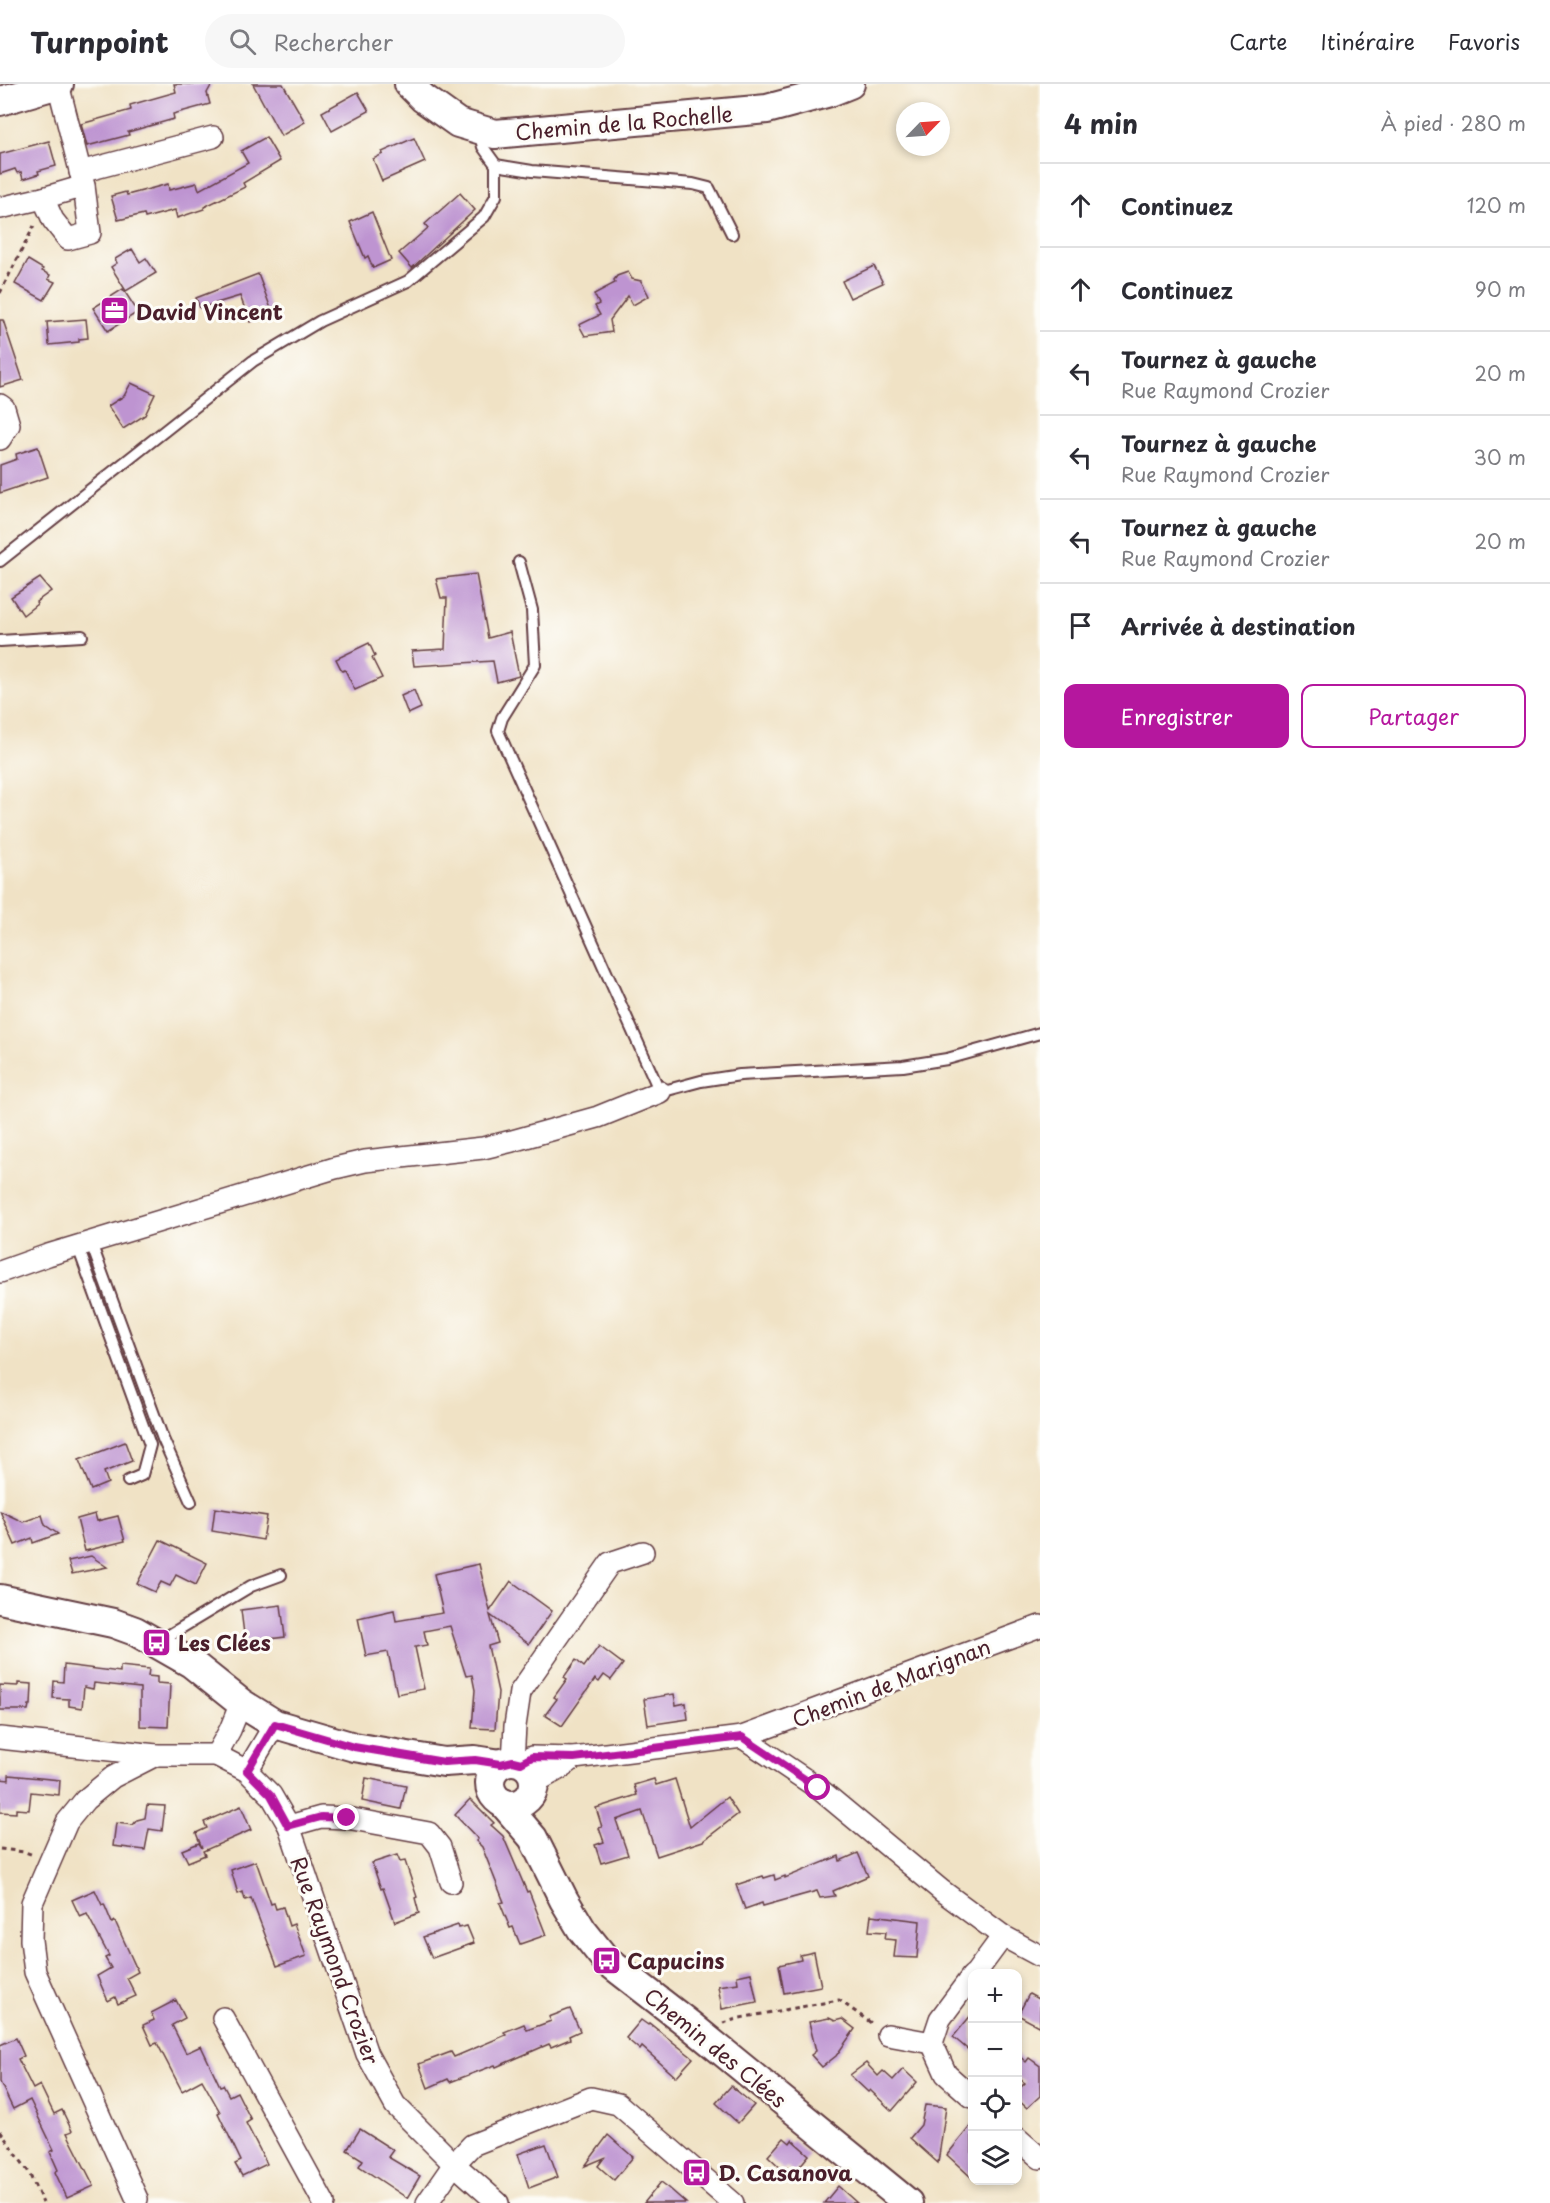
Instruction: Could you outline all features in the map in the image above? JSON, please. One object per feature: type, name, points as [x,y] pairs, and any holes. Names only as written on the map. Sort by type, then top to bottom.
[{"type":"street","points":[[0,101],[29,89],[58,84],[82,179],[90,232],[68,239],[53,220],[43,198]]},
{"type":"street","name":"Chemin de la Rochelle","points":[[409,84],[423,98],[458,123],[495,134],[767,109],[830,92],[850,84]]},
{"type":"street","points":[[0,208],[43,198],[82,179],[213,137]]},
{"type":"street","points":[[0,405],[4,408],[9,425],[2,438]]},
{"type":"street","points":[[0,1272],[335,1168],[376,1159],[483,1148],[598,1117],[660,1092]]},
{"type":"street","points":[[0,1599],[113,1623],[135,1631],[191,1663],[241,1703],[275,1724],[354,1747],[444,1762],[475,1760],[513,1780],[514,1726],[520,1692],[610,1563],[643,1552]]},
{"type":"street","name":"Chemin de Marignan","points":[[513,1780],[558,1770],[574,1758],[742,1737],[1040,1626]]},
{"type":"street","points":[[0,1738],[156,1755],[216,1755],[241,1703]]},
{"type":"street","points":[[247,1771],[275,1724]]},
{"type":"street","points":[[742,1737],[818,1788],[942,1892],[1003,1936],[1040,1956]]},
{"type":"street","points":[[137,2199],[35,1972],[31,1940],[32,1903],[67,1822],[85,1800],[114,1777],[156,1755]]},
{"type":"street","name":"Rue Raymond Crozier","points":[[216,1755],[247,1771],[271,1795],[288,1826],[366,2054],[395,2105],[454,2164],[498,2203]]},
{"type":"street","name":"Chemin des Clées","points":[[513,1780],[533,1838],[564,1900],[593,1945],[606,1960],[908,2203]]},
{"type":"street","name":"Rue Raymond Crozier","points":[[288,1826],[321,1817],[347,1818],[429,1833],[440,1847],[451,1882]]},
{"type":"street","points":[[978,1969],[1003,1936]]},
{"type":"street","points":[[968,1983],[940,2019],[932,2043],[946,2074],[968,2093]]},
{"type":"street","points":[[223,2018],[324,2203]]},
{"type":"street","points":[[888,2034],[932,2043]]},
{"type":"street","points":[[427,2203],[454,2164],[472,2145],[591,2098],[618,2104],[733,2203]]},
{"type":"street","points":[[1022,2142],[1040,2158]]},
{"type":"lane","points":[[0,561],[253,361],[320,321],[408,281],[484,217],[496,196],[496,165],[483,147],[478,129]]},
{"type":"lane","points":[[496,165],[532,171],[693,184],[709,188],[732,234]]},
{"type":"lane","points":[[519,562],[532,610],[535,666],[502,718],[498,731],[660,1092],[701,1081],[740,1075],[903,1066],[947,1059],[1040,1033]]},
{"type":"lane","points":[[0,641],[82,636]]},
{"type":"lane","points":[[85,1245],[150,1445],[142,1475],[128,1481]]},
{"type":"lane","points":[[85,1245],[191,1502]]},
{"type":"lane","points":[[163,1646],[171,1634],[251,1586],[281,1575]]},
{"type":"path","points":[[0,293],[34,226]]},
{"type":"path","points":[[0,1850],[25,1852],[48,1862]]},
{"type":"path","points":[[708,2040],[722,2024],[731,2021],[839,2000],[888,2034]]},
{"type":"path","points":[[0,2131],[28,2171],[43,2203]]},
{"type":"building","points":[[174,84],[212,84],[207,93],[210,104],[173,114],[174,119],[128,132],[129,135],[87,146],[81,124],[131,110],[130,105],[176,92]]},
{"type":"building","points":[[253,84],[283,84],[305,122],[281,136]]},
{"type":"building","points":[[358,92],[369,111],[332,131],[322,112]]},
{"type":"building","points":[[266,137],[280,161],[243,183],[245,187],[204,209],[177,218],[175,210],[145,218],[144,214],[118,220],[111,196],[126,192],[127,195],[168,184],[169,190],[197,183],[199,190],[248,163],[241,151]]},
{"type":"building","points":[[414,138],[425,162],[382,181],[373,159],[383,154],[382,152]]},
{"type":"building","points":[[49,141],[56,166],[38,171],[39,174],[23,179],[21,172],[17,173],[15,169],[0,174],[0,154]]},
{"type":"building","points":[[460,193],[475,210],[412,268],[399,253],[428,228],[425,224]]},
{"type":"building","points":[[372,212],[391,260],[373,268],[368,256],[365,258],[350,222]]},
{"type":"building","points":[[132,249],[140,262],[146,258],[156,273],[126,291],[111,267],[117,263],[115,259]]},
{"type":"building","points":[[28,260],[43,269],[42,271],[50,275],[48,279],[55,282],[44,300],[15,284]]},
{"type":"building","points":[[874,266],[883,283],[850,298],[842,281]]},
{"type":"building","points":[[628,272],[632,279],[641,281],[649,296],[633,305],[628,296],[610,320],[612,332],[585,336],[579,325],[600,315],[595,306],[599,304],[594,294],[615,283],[617,276]]},
{"type":"building","points":[[258,274],[273,314],[250,322],[240,296],[200,308],[196,298]]},
{"type":"building","points":[[123,289],[138,312],[108,331],[93,308]]},
{"type":"building","points":[[86,319],[88,338],[79,339],[79,342],[49,345],[47,322]]},
{"type":"building","points":[[0,320],[3,320],[23,380],[0,387]]},
{"type":"building","points":[[131,383],[155,394],[145,415],[123,429],[108,406],[124,396]]},
{"type":"building","points":[[38,447],[48,477],[0,493],[0,465],[17,459],[16,454]]},
{"type":"building","points":[[476,574],[488,638],[510,632],[519,676],[497,682],[493,661],[414,666],[412,651],[445,649],[447,598],[441,598],[436,579]]},
{"type":"building","points":[[40,578],[51,591],[23,615],[11,597]]},
{"type":"building","points":[[369,643],[375,656],[372,658],[382,678],[355,690],[345,670],[342,671],[336,659]]},
{"type":"building","points":[[414,690],[421,708],[408,714],[401,696]]},
{"type":"building","points":[[125,1442],[132,1461],[104,1472],[108,1483],[91,1490],[79,1460]]},
{"type":"building","points":[[215,1508],[267,1516],[263,1540],[212,1531]]},
{"type":"building","points":[[0,1511],[23,1522],[42,1515],[45,1525],[58,1534],[33,1543],[32,1538],[15,1545]]},
{"type":"building","points":[[95,1514],[97,1521],[118,1516],[125,1541],[85,1551],[77,1519]]},
{"type":"building","points":[[160,1540],[207,1563],[196,1585],[176,1575],[170,1586],[161,1582],[155,1592],[137,1584]]},
{"type":"building","points":[[91,1556],[107,1567],[72,1574],[68,1561]]},
{"type":"building","points":[[479,1564],[490,1611],[511,1581],[552,1611],[529,1644],[490,1615],[498,1643],[488,1646],[498,1692],[495,1729],[472,1728],[475,1690],[472,1675],[466,1676],[450,1626],[424,1631],[427,1645],[415,1647],[424,1689],[397,1694],[388,1652],[366,1656],[358,1618],[394,1610],[396,1621],[443,1613],[434,1574]]},
{"type":"building","points":[[281,1605],[285,1637],[245,1642],[241,1610]]},
{"type":"building","points":[[599,1646],[623,1664],[611,1680],[604,1675],[599,1682],[595,1679],[562,1726],[545,1715],[557,1699],[554,1697],[567,1679],[564,1677],[576,1660],[584,1667]]},
{"type":"building","points":[[64,1665],[120,1672],[120,1666],[149,1669],[148,1676],[157,1677],[157,1683],[170,1684],[168,1727],[140,1726],[140,1688],[94,1683],[93,1689],[84,1687],[82,1708],[69,1706],[69,1699],[53,1698],[54,1681],[63,1682]]},
{"type":"building","points":[[18,1683],[32,1684],[31,1705],[28,1710],[0,1710],[0,1685],[18,1686]]},
{"type":"building","points":[[674,1694],[676,1705],[686,1703],[688,1719],[648,1725],[644,1699]]},
{"type":"building","points":[[9,1775],[60,1780],[59,1795],[31,1792],[29,1810],[16,1809],[16,1813],[0,1812],[0,1779],[9,1780]]},
{"type":"building","points":[[366,1778],[406,1786],[401,1809],[362,1801]]},
{"type":"building","points":[[654,1779],[656,1785],[675,1779],[690,1827],[727,1797],[738,1814],[703,1841],[657,1856],[642,1811],[616,1820],[628,1855],[601,1863],[595,1845],[604,1842],[596,1808],[637,1795],[634,1785]]},
{"type":"building","points":[[470,1799],[494,1823],[491,1825],[503,1836],[527,1892],[529,1891],[546,1935],[520,1944],[513,1927],[510,1928],[500,1903],[504,1902],[482,1847],[476,1841],[478,1839],[455,1815]]},
{"type":"building","points":[[147,1805],[165,1806],[162,1831],[149,1829],[145,1850],[113,1846],[116,1823],[133,1825],[137,1820],[145,1818]]},
{"type":"building","points":[[241,1806],[251,1830],[203,1851],[205,1855],[188,1862],[182,1850],[199,1843],[202,1848],[196,1833],[207,1828],[204,1822]]},
{"type":"building","points":[[858,1853],[868,1876],[833,1891],[835,1896],[820,1898],[817,1891],[745,1909],[736,1885],[763,1876],[764,1878],[774,1875],[775,1880],[785,1876],[785,1878],[839,1856],[840,1861]]},
{"type":"building","points":[[397,1855],[400,1862],[405,1861],[417,1897],[415,1898],[419,1913],[395,1922],[372,1863]]},
{"type":"building","points":[[256,1861],[271,1904],[274,1903],[276,1909],[283,1907],[289,1926],[294,1924],[306,1956],[277,1966],[251,1898],[245,1900],[243,1892],[238,1894],[231,1870]]},
{"type":"building","points":[[95,1890],[112,1923],[115,1921],[138,1972],[127,1978],[136,1996],[118,2004],[115,1997],[108,2001],[97,1976],[111,1968],[105,1958],[109,1956],[87,1914],[80,1917],[72,1900]]},
{"type":"building","points":[[871,1915],[920,1921],[917,1958],[894,1957],[896,1940],[885,1939],[886,1932],[869,1931]]},
{"type":"building","points":[[458,1925],[459,1928],[467,1926],[474,1943],[432,1958],[423,1937]]},
{"type":"building","points":[[814,1952],[821,1986],[784,1993],[779,1965],[801,1960],[800,1955]]},
{"type":"building","points":[[751,1973],[757,2002],[722,2009],[718,1986],[738,1983],[737,1976]]},
{"type":"building","points":[[1029,1994],[1040,2000],[1040,2027],[1022,2017],[1022,2007]]},
{"type":"building","points":[[176,2000],[185,2018],[172,2025],[186,2053],[201,2046],[220,2086],[223,2085],[229,2096],[237,2092],[251,2120],[246,2123],[267,2164],[242,2176],[235,2164],[241,2161],[218,2113],[220,2112],[202,2080],[182,2091],[157,2043],[152,2045],[143,2025],[154,2020],[151,2013]]},
{"type":"building","points":[[570,2009],[580,2031],[569,2036],[570,2039],[551,2047],[549,2044],[496,2067],[495,2065],[450,2082],[448,2079],[428,2088],[419,2064],[451,2052],[454,2057],[506,2035],[504,2032],[524,2024],[527,2030],[551,2021],[549,2017]]},
{"type":"building","points":[[829,2018],[835,2021],[842,2019],[855,2029],[836,2056],[822,2067],[811,2055],[816,2051],[809,2022]]},
{"type":"building","points":[[968,2019],[968,2050],[953,2037]]},
{"type":"building","points":[[641,2020],[648,2025],[649,2023],[693,2058],[676,2077],[642,2047],[640,2050],[626,2038]]},
{"type":"building","points":[[16,2038],[24,2056],[18,2059],[33,2089],[40,2085],[54,2114],[62,2110],[72,2131],[67,2133],[94,2186],[67,2198],[55,2172],[58,2170],[50,2152],[54,2150],[30,2100],[13,2109],[0,2082],[0,2045]]},
{"type":"building","points":[[1022,2058],[1026,2062],[1029,2058],[1040,2066],[1040,2096],[1027,2108],[1022,2104],[1022,2086],[1025,2083],[1022,2081]]},
{"type":"building","points":[[866,2063],[878,2076],[883,2071],[893,2080],[903,2069],[917,2082],[892,2111],[850,2075]]},
{"type":"building","points":[[731,2086],[754,2105],[738,2123],[716,2103]]},
{"type":"building","points":[[925,2105],[946,2107],[938,2163],[910,2138],[921,2125]]},
{"type":"building","points":[[360,2129],[393,2150],[388,2157],[420,2176],[407,2198],[359,2166],[363,2160],[347,2150]]},
{"type":"building","points":[[968,2129],[968,2174],[947,2155]]},
{"type":"building","points":[[608,2135],[633,2157],[614,2180],[598,2166],[604,2158],[585,2166]]},
{"type":"building","points":[[784,2138],[790,2143],[792,2140],[809,2155],[794,2173],[787,2167],[783,2170],[768,2156]]},
{"type":"building","points":[[546,2144],[558,2177],[529,2188],[518,2154]]},
{"type":"building","points":[[661,2182],[669,2188],[686,2203],[644,2203]]},
{"type":"building","points":[[838,2186],[857,2203],[824,2203]]},
{"type":"place","name":"David Vincent","points":[[115,311]]},
{"type":"place","name":"Les Clées","points":[[157,1642]]},
{"type":"place","name":"Capucins","points":[[606,1960]]},
{"type":"place","name":"D. Casanova","points":[[697,2172]]},
{"type":"route","points":[[347,1818],[321,1817],[288,1826],[271,1795],[247,1771],[275,1724],[354,1747],[444,1762],[475,1760],[501,1764],[513,1761],[521,1763],[532,1757],[574,1758],[742,1737],[818,1788]]}]
